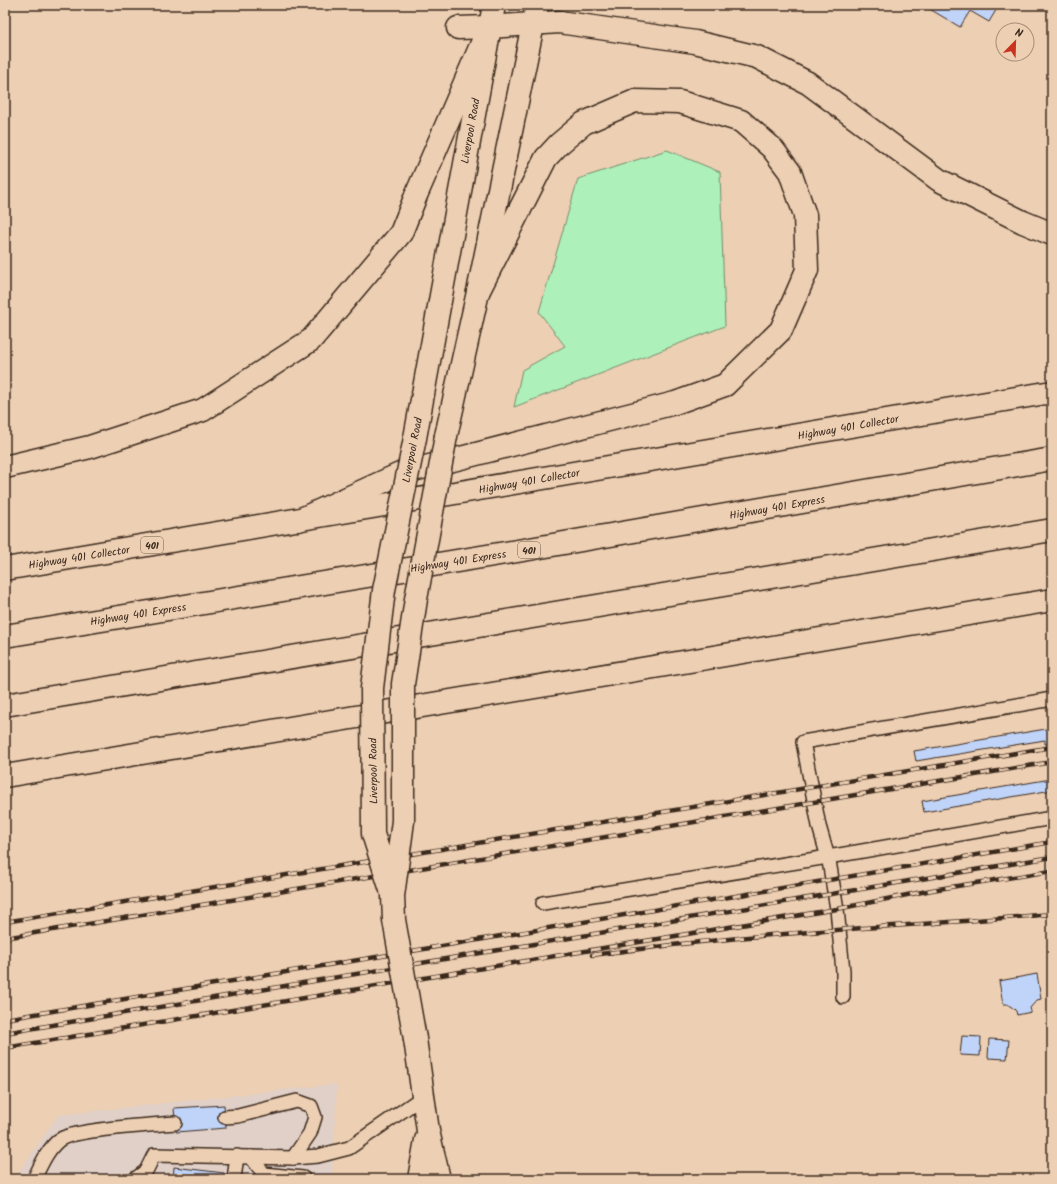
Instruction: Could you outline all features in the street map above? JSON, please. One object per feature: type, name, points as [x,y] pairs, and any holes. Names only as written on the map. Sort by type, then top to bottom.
[{"type":"main road","name":"Liverpool Road","points":[[393,896],[373,834],[372,688],[384,590],[415,438],[494,5]]},
{"type":"main road","name":"Liverpool Road","points":[[439,1179],[428,1130],[415,1039],[394,920],[393,896],[402,821],[403,684],[416,599],[446,436],[478,292],[535,14]]},
{"type":"main road","points":[[458,28],[489,27],[535,14],[559,22],[695,42],[757,57],[808,83],[939,180],[1023,222],[1052,234]]},
{"type":"main road","points":[[5,467],[90,447],[204,410],[311,340],[402,233],[417,193],[489,27]]},
{"type":"main road","points":[[299,520],[402,473],[675,403],[725,385],[781,330],[807,270],[805,215],[790,172],[772,148],[741,121],[680,102],[635,101],[584,123],[559,144],[546,158],[478,292]]},
{"type":"main road","name":"Highway 401 Collector","points":[[5,569],[1052,392]]},
{"type":"main road","name":"Highway 401 Express","points":[[5,636],[535,548],[1052,459]]},
{"type":"main road","points":[[5,705],[1052,530]]},
{"type":"main road","points":[[5,776],[1052,600]]},
{"type":"main road","name":"Liverpool Road","points":[[419,1179],[428,1130]]},
{"type":"lane","points":[[843,997],[840,930],[828,857],[819,826],[803,742],[1052,700]]},
{"type":"lane","points":[[543,903],[828,857],[1052,818]]},
{"type":"lane","points":[[134,1179],[146,1172],[154,1155],[293,1158],[318,1156],[349,1148],[424,1096]]},
{"type":"lane","points":[[225,1117],[238,1116],[297,1100],[311,1106],[315,1117],[310,1133],[293,1158]]},
{"type":"lane","points":[[34,1179],[48,1152],[60,1139],[84,1132],[175,1122]]},
{"type":"lane","points":[[234,1179],[237,1156]]},
{"type":"lane","points":[[251,1156],[264,1174],[304,1179]]},
{"type":"shaded area","points":[[337,1084],[332,1179],[14,1179],[58,1115]]},
{"type":"green space","points":[[667,150],[720,172],[725,326],[514,407],[522,370],[565,346],[539,312],[578,179]]},
{"type":"building","points":[[923,5],[999,5],[989,22],[970,11],[960,27]]},
{"type":"building","points":[[1052,728],[1052,743],[1045,744],[1045,740],[916,761],[914,751]]},
{"type":"building","points":[[1050,776],[1052,776],[1052,790],[924,812],[922,801],[1051,779]]},
{"type":"building","points":[[1037,974],[1041,999],[1037,1000],[1030,1008],[1031,1012],[1017,1015],[1013,1008],[1007,1004],[1003,1004],[999,981]]},
{"type":"building","points":[[962,1036],[981,1037],[980,1056],[960,1055]]},
{"type":"building","points":[[989,1039],[1009,1040],[1007,1059],[988,1058]]},
{"type":"building","points":[[224,1105],[226,1128],[176,1132],[174,1108]]},
{"type":"building","points":[[174,1167],[224,1173],[224,1179],[173,1179]]},
{"type":"railway","points":[[5,922],[1052,747]]},
{"type":"railway","points":[[5,938],[1052,762]]},
{"type":"railway","points":[[5,1019],[1052,842]]},
{"type":"railway","points":[[5,1033],[1052,857]]},
{"type":"railway","points":[[5,1048],[837,909],[932,890],[1052,871]]},
{"type":"railway","points":[[592,955],[748,937],[1052,914]]}]
